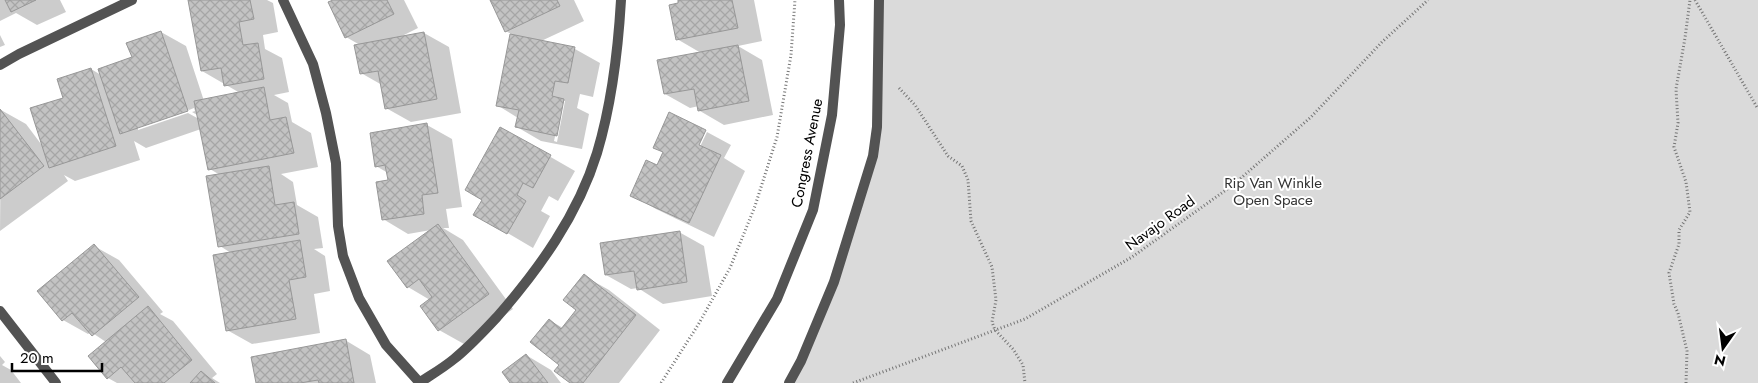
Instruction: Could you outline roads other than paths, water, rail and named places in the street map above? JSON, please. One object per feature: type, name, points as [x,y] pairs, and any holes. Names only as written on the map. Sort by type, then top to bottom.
[{"type":"street","points":[[0,65],[132,0]]},
{"type":"street","points":[[283,0],[312,64],[326,113],[336,163],[338,226],[343,256],[359,298],[386,345],[420,383],[455,359],[486,329],[518,293],[549,251],[576,204],[596,155],[611,99],[618,48],[621,0]]},
{"type":"street","name":"Congress Avenue","points":[[727,383],[777,299],[813,210],[832,115],[840,25],[839,0]]},
{"type":"street","points":[[789,383],[801,361],[834,282],[873,156],[877,127],[879,0]]},
{"type":"street","points":[[0,311],[56,383]]},
{"type":"park label","name":"Rip Van Winkle Open Space","points":[[1273,192]]}]
